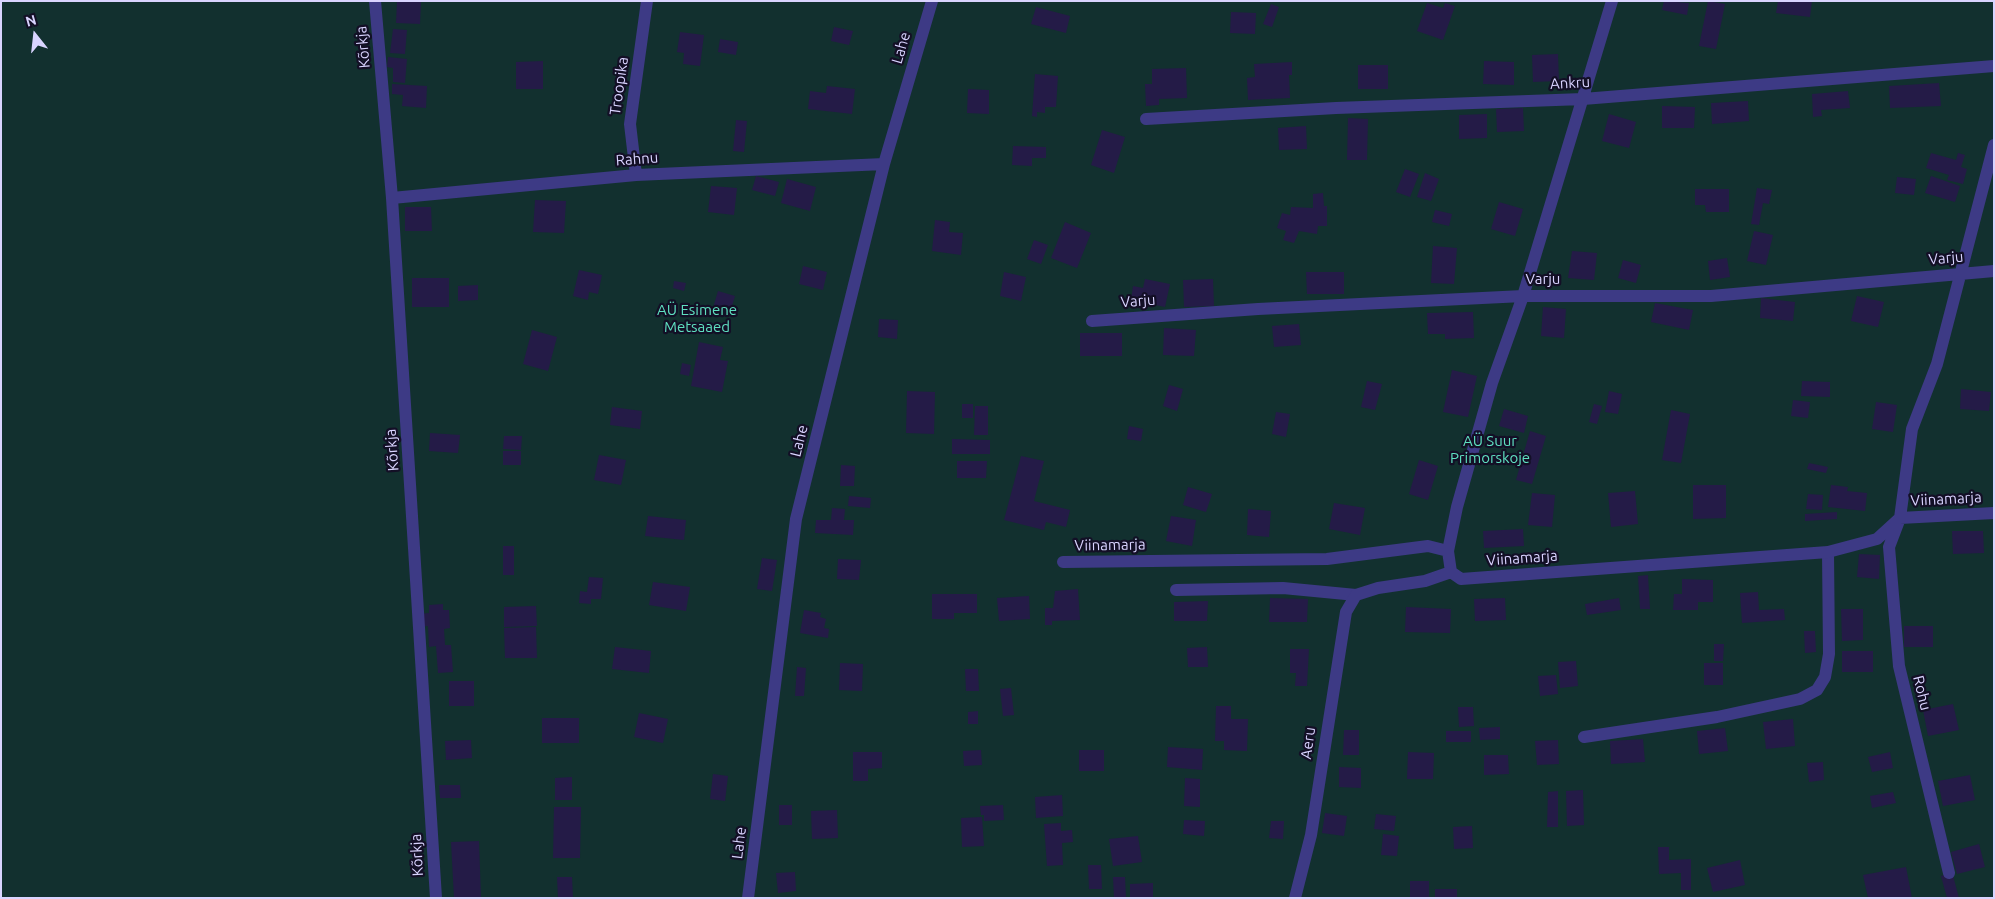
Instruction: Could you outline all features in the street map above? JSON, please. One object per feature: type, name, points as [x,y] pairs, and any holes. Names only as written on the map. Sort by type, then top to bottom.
[{"type":"street","name":"Kõrkja","points":[[375,1],[392,198],[436,898]]},
{"type":"street","name":"Troopika","points":[[636,175],[630,124],[647,1]]},
{"type":"street","name":"Lahe","points":[[748,898],[796,519],[884,164],[932,1]]},
{"type":"street","points":[[1176,590],[1283,588],[1356,595],[1378,588],[1425,581],[1450,572],[1448,551],[1456,507],[1492,383],[1523,296],[1612,1]]},
{"type":"street","name":"Ankru","points":[[1146,118],[1336,108],[1583,99],[1994,66]]},
{"type":"street","name":"Rohu","points":[[1949,873],[1899,666],[1889,547],[1900,518],[1912,429],[1937,364],[1994,145]]},
{"type":"street","name":"Rahnu","points":[[392,198],[636,175],[884,164]]},
{"type":"street","name":"Varju","points":[[1092,321],[1258,309],[1523,296],[1711,296],[1994,271]]},
{"type":"street","name":"Viinamarja","points":[[1450,572],[1461,579],[1828,552],[1878,539],[1900,518],[1994,513]]},
{"type":"street","name":"Viinamarja","points":[[1063,562],[1327,559],[1428,546],[1448,551]]},
{"type":"street","points":[[1584,737],[1717,716],[1800,699],[1817,690],[1825,677],[1829,654],[1828,552]]},
{"type":"street","name":"Aeru","points":[[1295,898],[1311,835],[1346,612],[1356,595]]},
{"type":"green space","points":[[1,1],[1994,1],[1994,898],[1,898]]},
{"type":"building","points":[[397,1],[421,1],[420,24],[396,23]]},
{"type":"building","points":[[1664,1],[1689,3],[1687,15],[1662,10]]},
{"type":"building","points":[[1708,1],[1725,4],[1716,49],[1699,46]]},
{"type":"building","points":[[1778,1],[1812,1],[1810,17],[1776,13]]},
{"type":"building","points":[[1427,3],[1443,8],[1445,3],[1455,6],[1443,40],[1417,31]]},
{"type":"building","points":[[1271,4],[1279,7],[1272,27],[1263,24]]},
{"type":"building","points":[[1036,7],[1070,16],[1066,33],[1031,24]]},
{"type":"building","points":[[1231,12],[1256,13],[1255,34],[1230,33]]},
{"type":"building","points":[[834,27],[853,31],[849,45],[831,41]]},
{"type":"building","points":[[393,29],[407,30],[405,54],[390,53]]},
{"type":"building","points":[[680,32],[704,35],[700,66],[683,64],[684,53],[677,52]]},
{"type":"building","points":[[720,39],[738,42],[736,55],[718,52]]},
{"type":"building","points":[[1558,54],[1559,81],[1533,82],[1532,55]]},
{"type":"building","points":[[388,57],[407,59],[405,83],[393,82],[393,68],[387,67]]},
{"type":"building","points":[[543,61],[543,89],[516,89],[516,62]]},
{"type":"building","points":[[1484,61],[1514,62],[1514,85],[1483,84]]},
{"type":"building","points":[[1292,62],[1292,75],[1289,75],[1290,98],[1248,100],[1247,78],[1255,77],[1254,64]]},
{"type":"building","points":[[1358,65],[1388,65],[1388,89],[1358,89]]},
{"type":"building","points":[[1186,68],[1187,98],[1159,99],[1159,105],[1146,106],[1145,84],[1152,84],[1152,69]]},
{"type":"building","points":[[1035,74],[1058,76],[1056,107],[1045,107],[1045,113],[1037,112],[1037,117],[1032,116]]},
{"type":"building","points":[[1939,83],[1941,106],[1890,108],[1889,86]]},
{"type":"building","points":[[392,84],[427,86],[426,108],[402,106],[403,95],[392,94]]},
{"type":"building","points":[[827,86],[855,89],[852,114],[808,109],[810,91],[826,93]]},
{"type":"building","points":[[968,89],[989,90],[989,114],[967,113]]},
{"type":"building","points":[[1848,91],[1850,108],[1821,110],[1822,116],[1813,117],[1812,94]]},
{"type":"building","points":[[1748,101],[1749,121],[1712,124],[1711,103]]},
{"type":"building","points":[[1662,106],[1695,107],[1694,128],[1662,128]]},
{"type":"building","points":[[1523,108],[1524,131],[1497,132],[1496,109]]},
{"type":"building","points":[[1487,114],[1487,138],[1459,139],[1459,115]]},
{"type":"building","points":[[1609,114],[1636,122],[1629,148],[1602,141]]},
{"type":"building","points":[[1348,118],[1368,119],[1367,160],[1347,160]]},
{"type":"building","points":[[736,120],[747,121],[744,152],[733,151]]},
{"type":"building","points":[[1306,126],[1307,149],[1279,150],[1278,128]]},
{"type":"building","points":[[1102,130],[1125,137],[1114,173],[1091,165]]},
{"type":"building","points":[[1013,146],[1046,147],[1046,158],[1032,158],[1032,166],[1012,165]]},
{"type":"building","points":[[1931,153],[1956,160],[1958,153],[1965,155],[1961,167],[1967,169],[1963,184],[1947,180],[1949,175],[1926,168]]},
{"type":"building","points":[[1405,169],[1419,174],[1410,197],[1396,192]]},
{"type":"building","points":[[1425,173],[1439,179],[1431,201],[1417,197]]},
{"type":"building","points":[[756,176],[779,182],[775,196],[752,190]]},
{"type":"building","points":[[1931,176],[1960,186],[1955,202],[1925,193]]},
{"type":"building","points":[[1897,177],[1916,179],[1914,195],[1895,193]]},
{"type":"building","points":[[787,179],[816,187],[810,211],[781,203]]},
{"type":"building","points":[[711,186],[737,188],[734,215],[708,212]]},
{"type":"building","points":[[1757,188],[1772,190],[1769,204],[1763,203],[1759,225],[1751,224]]},
{"type":"building","points":[[1695,189],[1729,189],[1729,212],[1706,212],[1705,205],[1695,205]]},
{"type":"building","points":[[1323,193],[1324,206],[1327,206],[1327,226],[1318,226],[1317,234],[1299,231],[1294,243],[1283,240],[1286,231],[1277,228],[1282,213],[1290,215],[1291,207],[1313,208],[1313,194]]},
{"type":"building","points":[[535,200],[566,201],[564,233],[533,232]]},
{"type":"building","points":[[1499,202],[1523,209],[1515,236],[1491,229]]},
{"type":"building","points":[[405,207],[431,207],[432,231],[405,231]]},
{"type":"building","points":[[1435,210],[1452,214],[1449,226],[1432,222]]},
{"type":"building","points":[[935,220],[950,222],[949,232],[963,233],[961,255],[932,251]]},
{"type":"building","points":[[1065,222],[1091,233],[1077,268],[1051,258]]},
{"type":"building","points":[[1754,231],[1773,235],[1766,265],[1747,261]]},
{"type":"building","points":[[1034,240],[1048,245],[1041,264],[1027,259]]},
{"type":"building","points":[[1433,246],[1457,248],[1454,284],[1431,283]]},
{"type":"building","points":[[1572,251],[1597,253],[1594,280],[1568,278]]},
{"type":"building","points":[[1727,258],[1730,277],[1710,280],[1708,261]]},
{"type":"building","points":[[1623,260],[1641,265],[1636,283],[1618,278]]},
{"type":"building","points":[[803,266],[827,272],[823,290],[799,284]]},
{"type":"building","points":[[579,270],[602,275],[598,294],[589,292],[588,300],[573,296]]},
{"type":"building","points":[[1004,272],[1026,277],[1021,301],[1000,296]]},
{"type":"building","points":[[1306,272],[1344,272],[1344,294],[1307,294]]},
{"type":"building","points":[[412,278],[449,278],[449,307],[412,307]]},
{"type":"building","points":[[1145,279],[1170,284],[1165,307],[1131,300],[1133,286],[1143,288]]},
{"type":"building","points":[[1213,279],[1214,306],[1184,307],[1183,280]]},
{"type":"building","points":[[674,281],[686,283],[684,291],[673,288]]},
{"type":"building","points":[[478,285],[478,300],[458,301],[458,286]]},
{"type":"building","points":[[718,291],[735,296],[729,316],[712,311]]},
{"type":"building","points":[[1857,296],[1884,302],[1878,327],[1851,321]]},
{"type":"building","points":[[1761,298],[1795,302],[1793,321],[1760,318]]},
{"type":"building","points":[[1655,303],[1693,310],[1689,330],[1651,322]]},
{"type":"building","points":[[1543,307],[1566,309],[1564,338],[1541,336]]},
{"type":"building","points":[[1473,312],[1474,338],[1445,339],[1445,334],[1428,334],[1427,313]]},
{"type":"building","points":[[879,319],[898,320],[897,339],[878,337]]},
{"type":"building","points":[[1299,324],[1301,345],[1274,347],[1272,326]]},
{"type":"building","points":[[1164,328],[1196,330],[1194,356],[1163,355]]},
{"type":"building","points":[[532,330],[557,337],[548,371],[523,364]]},
{"type":"building","points":[[1080,333],[1122,333],[1122,356],[1080,356]]},
{"type":"building","points":[[699,342],[723,347],[720,360],[728,361],[722,392],[691,386]]},
{"type":"building","points":[[682,363],[691,365],[689,376],[680,374]]},
{"type":"building","points":[[1452,370],[1477,376],[1468,417],[1443,412]]},
{"type":"building","points":[[1367,381],[1382,384],[1375,410],[1361,407]]},
{"type":"building","points":[[1802,381],[1830,382],[1830,397],[1801,396]]},
{"type":"building","points":[[1169,385],[1183,389],[1177,411],[1163,406]]},
{"type":"building","points":[[1961,389],[1991,392],[1989,411],[1960,409]]},
{"type":"building","points":[[907,391],[935,392],[934,434],[906,433]]},
{"type":"building","points":[[1609,391],[1622,394],[1618,414],[1605,412]]},
{"type":"building","points":[[1793,400],[1810,402],[1808,418],[1791,416]]},
{"type":"building","points":[[1876,402],[1897,405],[1893,432],[1872,429]]},
{"type":"building","points":[[962,404],[973,404],[973,418],[962,418]]},
{"type":"building","points":[[1594,404],[1602,406],[1597,424],[1589,422]]},
{"type":"building","points":[[975,406],[988,406],[988,435],[974,435]]},
{"type":"building","points":[[612,407],[642,411],[640,429],[610,425]]},
{"type":"building","points":[[1504,409],[1528,416],[1524,433],[1499,426]]},
{"type":"building","points":[[1671,410],[1690,414],[1681,463],[1662,460]]},
{"type":"building","points":[[1276,412],[1290,414],[1286,437],[1272,434]]},
{"type":"building","points":[[1129,426],[1143,429],[1141,441],[1127,439]]},
{"type":"building","points":[[1530,431],[1546,436],[1532,484],[1516,480]]},
{"type":"building","points":[[430,433],[460,435],[458,453],[429,451]]},
{"type":"building","points":[[504,436],[522,436],[521,450],[503,449]]},
{"type":"building","points":[[952,439],[990,440],[990,454],[952,454]]},
{"type":"building","points":[[503,451],[521,451],[521,465],[503,465]]},
{"type":"building","points":[[599,455],[626,460],[621,485],[594,480]]},
{"type":"building","points":[[1021,456],[1044,461],[1034,501],[1070,510],[1066,527],[1046,522],[1044,530],[1004,520]]},
{"type":"building","points":[[1419,460],[1438,466],[1428,500],[1409,494]]},
{"type":"building","points":[[957,461],[987,461],[986,478],[957,478]]},
{"type":"building","points":[[1809,463],[1828,467],[1826,473],[1807,469]]},
{"type":"building","points":[[841,465],[855,466],[854,486],[840,486]]},
{"type":"building","points":[[1693,485],[1726,485],[1726,518],[1693,519]]},
{"type":"building","points":[[1831,485],[1848,487],[1847,491],[1867,493],[1865,511],[1828,507]]},
{"type":"building","points":[[1188,487],[1212,494],[1206,512],[1183,505]]},
{"type":"building","points":[[1635,491],[1638,524],[1611,527],[1608,493]]},
{"type":"building","points":[[1532,493],[1555,495],[1552,527],[1528,525]]},
{"type":"building","points":[[1808,494],[1823,495],[1822,510],[1806,509]]},
{"type":"building","points":[[849,496],[871,498],[870,508],[848,506]]},
{"type":"building","points":[[1334,503],[1365,508],[1360,535],[1329,529]]},
{"type":"building","points":[[832,508],[845,509],[844,520],[854,520],[853,535],[815,533],[816,520],[831,520]]},
{"type":"building","points":[[1248,509],[1271,511],[1269,537],[1247,535]]},
{"type":"building","points":[[1837,512],[1837,519],[1805,521],[1805,514]]},
{"type":"building","points":[[648,516],[686,520],[684,540],[645,536]]},
{"type":"building","points":[[1171,516],[1196,520],[1192,546],[1166,541]]},
{"type":"building","points":[[1523,529],[1524,546],[1484,548],[1483,531]]},
{"type":"building","points":[[1952,531],[1983,531],[1984,553],[1953,554]]},
{"type":"building","points":[[503,546],[514,546],[514,575],[503,575]]},
{"type":"building","points":[[1859,554],[1880,555],[1879,579],[1857,577]]},
{"type":"building","points":[[762,558],[777,560],[772,591],[757,589]]},
{"type":"building","points":[[838,559],[861,560],[859,580],[837,579]]},
{"type":"building","points":[[1648,575],[1650,609],[1640,609],[1638,576]]},
{"type":"building","points":[[589,577],[603,578],[601,599],[591,599],[591,604],[579,603],[580,591],[587,592]]},
{"type":"building","points":[[1682,579],[1713,580],[1713,602],[1698,602],[1698,610],[1673,610],[1674,594],[1682,594]]},
{"type":"building","points":[[653,582],[690,587],[686,611],[649,605]]},
{"type":"building","points":[[1078,589],[1080,620],[1052,621],[1052,625],[1045,625],[1045,608],[1053,608],[1055,591]]},
{"type":"building","points":[[1758,592],[1759,610],[1784,609],[1785,620],[1742,623],[1740,593]]},
{"type":"building","points":[[932,594],[977,594],[977,613],[954,613],[954,619],[932,619]]},
{"type":"building","points":[[1029,596],[1030,619],[999,621],[997,598]]},
{"type":"building","points":[[1270,598],[1308,599],[1307,622],[1269,622]]},
{"type":"building","points":[[1505,598],[1506,620],[1475,621],[1474,599]]},
{"type":"building","points":[[1619,598],[1621,610],[1587,615],[1585,604]]},
{"type":"building","points":[[1208,601],[1207,621],[1174,621],[1174,602]]},
{"type":"building","points":[[443,604],[443,610],[449,610],[450,628],[444,629],[445,645],[451,645],[453,672],[438,673],[436,646],[429,647],[428,626],[420,627],[419,614],[429,613],[429,605]]},
{"type":"building","points":[[536,606],[537,626],[504,627],[504,607]]},
{"type":"building","points":[[1406,607],[1451,609],[1450,633],[1405,632]]},
{"type":"building","points":[[1841,609],[1863,609],[1863,640],[1842,641]]},
{"type":"building","points":[[804,610],[821,613],[820,617],[826,619],[824,628],[829,629],[828,638],[800,633]]},
{"type":"building","points":[[1904,626],[1933,626],[1933,647],[1904,647]]},
{"type":"building","points":[[536,627],[537,658],[505,658],[504,628]]},
{"type":"building","points":[[1804,631],[1815,631],[1816,652],[1805,653]]},
{"type":"building","points":[[1714,644],[1724,644],[1723,661],[1714,661]]},
{"type":"building","points":[[615,647],[651,651],[649,673],[612,669]]},
{"type":"building","points":[[1207,647],[1208,667],[1188,667],[1187,648]]},
{"type":"building","points":[[1290,649],[1309,649],[1307,686],[1295,686],[1296,673],[1290,673]]},
{"type":"building","points":[[1842,651],[1873,651],[1873,672],[1842,672]]},
{"type":"building","points":[[1576,661],[1578,686],[1560,688],[1558,662]]},
{"type":"building","points":[[840,663],[863,664],[862,691],[839,690]]},
{"type":"building","points":[[1704,663],[1723,663],[1723,685],[1704,685]]},
{"type":"building","points":[[797,667],[806,668],[804,696],[795,696]]},
{"type":"building","points":[[965,669],[978,669],[979,691],[966,691]]},
{"type":"building","points":[[1556,675],[1558,694],[1540,696],[1538,676]]},
{"type":"building","points":[[449,681],[474,681],[474,706],[449,706]]},
{"type":"building","points":[[1011,688],[1014,715],[1003,716],[1000,689]]},
{"type":"building","points":[[1953,704],[1959,730],[1928,736],[1923,710]]},
{"type":"building","points":[[1216,706],[1231,706],[1231,719],[1248,719],[1247,751],[1224,750],[1224,741],[1215,741]]},
{"type":"building","points":[[1458,707],[1473,707],[1474,726],[1459,727]]},
{"type":"building","points":[[978,711],[978,724],[968,724],[968,712]]},
{"type":"building","points":[[639,713],[668,719],[663,743],[634,737]]},
{"type":"building","points":[[542,718],[579,718],[579,743],[542,743]]},
{"type":"building","points":[[1793,719],[1795,746],[1766,749],[1763,722]]},
{"type":"building","points":[[1500,727],[1500,739],[1480,740],[1479,728]]},
{"type":"building","points":[[1725,728],[1728,751],[1699,754],[1697,731]]},
{"type":"building","points":[[1344,730],[1359,730],[1359,755],[1343,755]]},
{"type":"building","points":[[1446,731],[1471,731],[1471,742],[1446,742]]},
{"type":"building","points":[[1643,739],[1645,762],[1611,764],[1610,741]]},
{"type":"building","points":[[471,740],[472,758],[446,760],[445,741]]},
{"type":"building","points":[[1558,740],[1559,764],[1537,765],[1535,741]]},
{"type":"building","points":[[1168,747],[1203,749],[1202,770],[1167,767]]},
{"type":"building","points":[[981,750],[982,765],[964,766],[963,751]]},
{"type":"building","points":[[1079,750],[1104,750],[1104,771],[1079,771]]},
{"type":"building","points":[[853,752],[882,752],[882,768],[868,769],[868,781],[853,781]]},
{"type":"building","points":[[1408,752],[1434,753],[1433,779],[1407,779]]},
{"type":"building","points":[[1890,752],[1893,768],[1872,772],[1868,757]]},
{"type":"building","points":[[1484,755],[1508,755],[1509,774],[1484,775]]},
{"type":"building","points":[[1823,762],[1824,780],[1809,782],[1807,763]]},
{"type":"building","points":[[1339,767],[1361,768],[1361,788],[1339,787]]},
{"type":"building","points":[[713,774],[728,776],[725,801],[710,799]]},
{"type":"building","points":[[1970,775],[1975,800],[1943,806],[1938,781]]},
{"type":"building","points":[[572,777],[572,800],[555,800],[555,778]]},
{"type":"building","points":[[1185,778],[1200,779],[1200,807],[1184,806]]},
{"type":"building","points":[[439,785],[460,785],[461,798],[440,798]]},
{"type":"building","points":[[1583,790],[1584,825],[1567,826],[1566,791]]},
{"type":"building","points":[[1558,791],[1558,827],[1547,827],[1548,792]]},
{"type":"building","points":[[1893,792],[1896,803],[1872,808],[1870,796]]},
{"type":"building","points":[[1062,795],[1063,816],[1036,818],[1035,797]]},
{"type":"building","points":[[779,805],[792,805],[792,825],[779,825]]},
{"type":"building","points":[[1003,805],[1004,820],[984,821],[984,815],[981,815],[980,806]]},
{"type":"building","points":[[554,807],[581,807],[580,858],[553,858]]},
{"type":"building","points":[[837,810],[838,838],[812,839],[811,811]]},
{"type":"building","points":[[1325,813],[1347,816],[1344,836],[1322,833]]},
{"type":"building","points":[[1376,814],[1396,816],[1394,831],[1374,829]]},
{"type":"building","points":[[982,817],[984,846],[962,847],[961,818]]},
{"type":"building","points":[[1184,820],[1205,821],[1204,836],[1183,834]]},
{"type":"building","points":[[1271,821],[1284,821],[1283,839],[1269,838]]},
{"type":"building","points":[[1061,823],[1061,831],[1072,830],[1073,842],[1062,843],[1063,865],[1047,866],[1044,824]]},
{"type":"building","points":[[1472,826],[1473,848],[1454,849],[1453,827]]},
{"type":"building","points":[[1383,834],[1399,836],[1397,856],[1381,855]]},
{"type":"building","points":[[1138,836],[1142,862],[1113,866],[1109,839]]},
{"type":"building","points":[[479,841],[481,898],[454,898],[451,842]]},
{"type":"building","points":[[1979,844],[1985,867],[1957,874],[1951,852]]},
{"type":"building","points":[[1658,847],[1669,847],[1669,860],[1691,859],[1691,890],[1681,890],[1681,873],[1659,874]]},
{"type":"building","points":[[1740,860],[1745,885],[1713,892],[1707,868]]},
{"type":"building","points":[[1088,865],[1101,865],[1102,889],[1089,889]]},
{"type":"building","points":[[1906,867],[1912,898],[1868,898],[1863,875]]},
{"type":"building","points":[[795,872],[796,891],[778,893],[776,873]]},
{"type":"building","points":[[1952,872],[1959,898],[1947,898],[1941,876]]},
{"type":"building","points":[[557,877],[572,877],[573,898],[558,898]]},
{"type":"building","points":[[1113,877],[1125,877],[1126,898],[1114,898]]},
{"type":"building","points":[[1410,881],[1429,881],[1429,898],[1410,898]]},
{"type":"building","points":[[1153,883],[1153,898],[1130,898],[1130,884]]},
{"type":"building","points":[[1435,889],[1457,889],[1457,898],[1435,898]]},
{"type":"park label","name":"AÜ Esimene Metsaaed","points":[[697,318]]},
{"type":"park label","name":"AÜ Suur Primorskoje","points":[[1490,450]]}]
